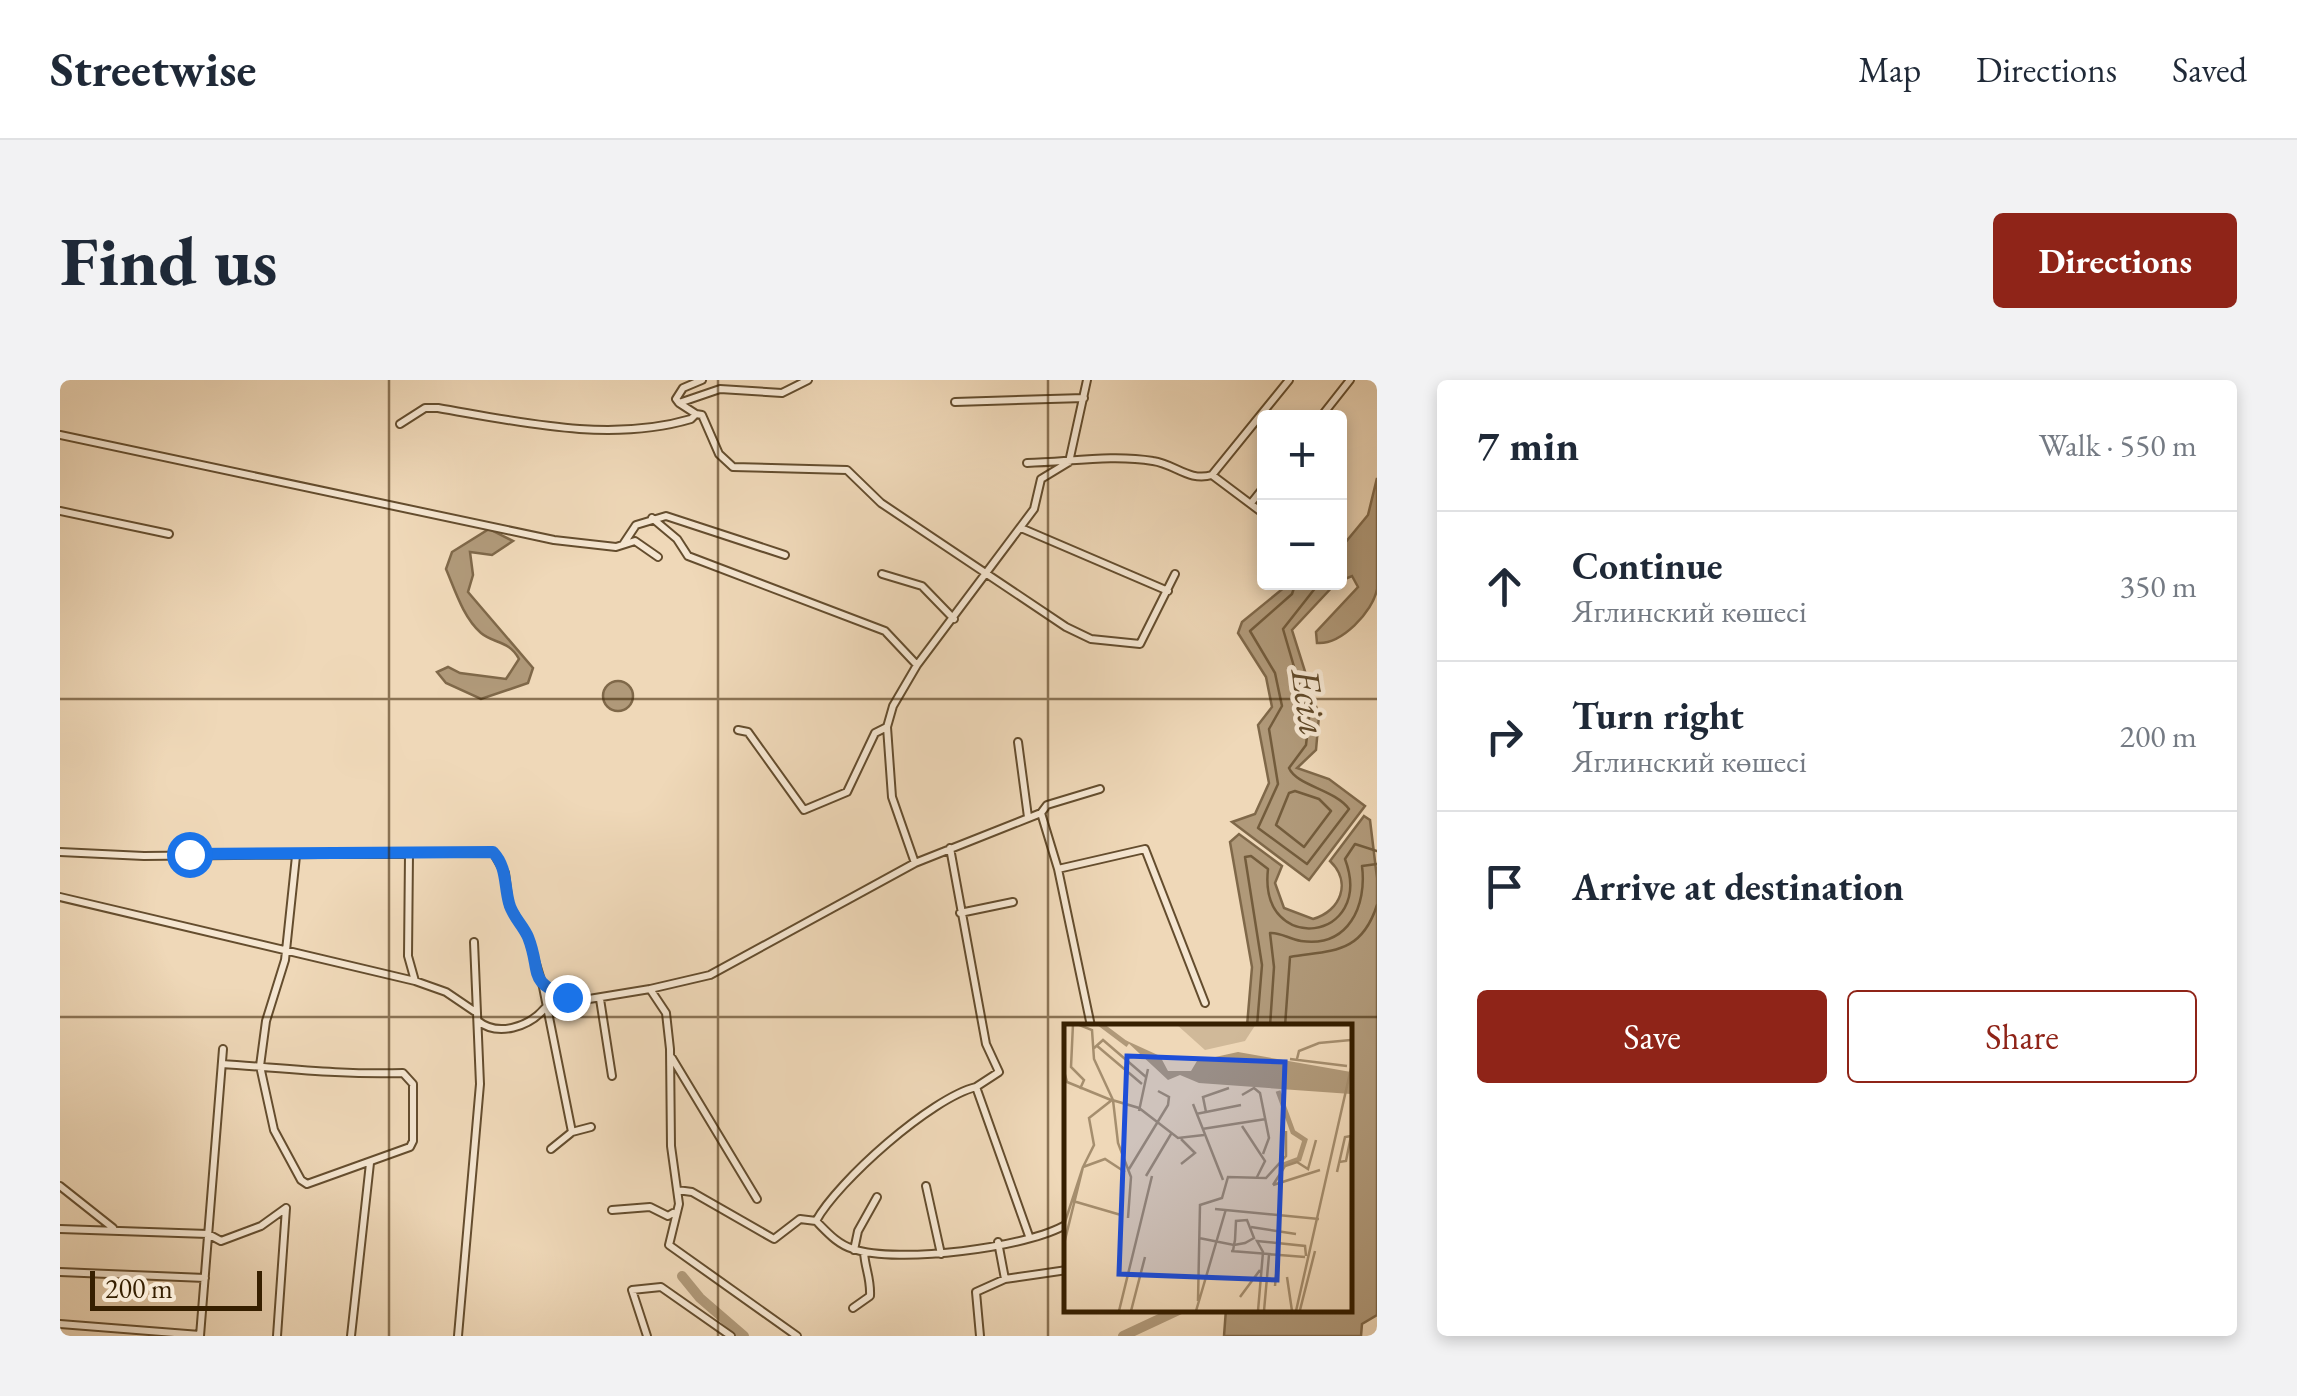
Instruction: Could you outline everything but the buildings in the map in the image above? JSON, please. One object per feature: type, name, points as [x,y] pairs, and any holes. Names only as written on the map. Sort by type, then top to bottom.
[{"type":"street","points":[[702,380],[683,388],[676,399],[702,415],[719,454],[733,467],[848,470],[881,503],[1086,636],[1132,644],[1147,639],[1175,574]]},
{"type":"street","points":[[679,403],[720,389],[782,393],[808,380]]},
{"type":"street","points":[[916,863],[892,797],[887,727],[893,706],[918,665],[1034,509],[1041,480],[1069,462],[1087,380]]},
{"type":"street","points":[[1028,463],[1158,461],[1196,478],[1212,475],[1290,380]]},
{"type":"street","points":[[1326,410],[1350,380]]},
{"type":"street","points":[[954,402],[1084,398]]},
{"type":"street","points":[[400,424],[425,408],[581,429],[647,429],[696,414]]},
{"type":"street","points":[[60,436],[554,540],[623,545],[635,540],[658,557]]},
{"type":"street","points":[[1212,475],[1257,507]]},
{"type":"street","points":[[1252,502],[1257,496]]},
{"type":"street","points":[[60,511],[169,534]]},
{"type":"street","points":[[623,545],[636,525],[652,518],[683,520],[785,554]]},
{"type":"street","points":[[652,518],[677,539],[688,556],[885,631],[918,665]]},
{"type":"street","points":[[1021,528],[1168,591]]},
{"type":"street","points":[[882,574],[922,586],[954,619]]},
{"type":"street","points":[[738,730],[748,732],[804,810],[847,792],[875,733],[887,727]]},
{"type":"street","points":[[1018,742],[1028,818]]},
{"type":"street","points":[[543,987],[567,997],[600,999],[710,975],[916,863],[1041,813],[1047,805],[1100,789]]},
{"type":"street","points":[[1041,813],[1058,868],[1091,1024]]},
{"type":"street","points":[[816,1221],[825,1204],[892,1138],[962,1091],[976,1088],[999,1072],[999,1064],[986,1044],[950,848]]},
{"type":"street","points":[[1058,868],[1146,849],[1205,1003]]},
{"type":"street","points":[[60,864],[62,852],[296,856],[493,852],[505,872],[509,905],[528,937],[543,987],[572,1132]]},
{"type":"street","points":[[410,854],[408,956],[414,981]]},
{"type":"street","points":[[222,1064],[260,1066],[270,1071],[410,1076],[413,1141],[410,1147],[315,1182],[301,1180],[274,1130],[260,1066],[266,1021],[284,952],[296,856]]},
{"type":"street","points":[[60,896],[414,981],[446,992],[474,1011]]},
{"type":"street","points":[[960,913],[1013,902]]},
{"type":"street","points":[[458,1336],[480,1084],[474,942]]},
{"type":"street","points":[[650,989],[666,1013],[671,1057],[670,1131],[677,1190],[669,1244],[797,1336]]},
{"type":"street","points":[[600,999],[612,1076]]},
{"type":"street","points":[[478,1020],[488,1029],[501,1030],[537,1018],[545,1008]]},
{"type":"street","points":[[60,1324],[200,1335],[223,1050]]},
{"type":"street","points":[[671,1057],[757,1199]]},
{"type":"street","points":[[976,1088],[1030,1236]]},
{"type":"street","points":[[551,1149],[572,1132],[591,1127]]},
{"type":"street","points":[[351,1336],[370,1163]]},
{"type":"street","points":[[60,1186],[114,1229]]},
{"type":"street","points":[[926,1186],[941,1254]]},
{"type":"street","points":[[677,1190],[711,1202],[774,1239],[800,1219],[816,1221],[837,1242],[882,1256],[941,1254],[1064,1225]]},
{"type":"street","points":[[854,1250],[858,1231],[877,1197]]},
{"type":"street","points":[[612,1210],[650,1207],[668,1216],[674,1213]]},
{"type":"street","points":[[60,1228],[208,1234],[221,1240],[261,1226],[286,1208],[277,1336]]},
{"type":"street","points":[[998,1242],[1005,1278]]},
{"type":"street","points":[[853,1308],[870,1296],[872,1276],[864,1252]]},
{"type":"street","points":[[980,1336],[973,1296],[1005,1278],[1064,1270]]},
{"type":"street","points":[[60,1272],[205,1278]]},
{"type":"street","points":[[647,1336],[632,1290],[661,1287],[730,1336]]},
{"type":"water","points":[[1377,478],[1374,598],[1363,617],[1345,633],[1317,643],[1316,632],[1358,587],[1352,576],[1347,578],[1347,540],[1368,515]]},
{"type":"water","points":[[489,529],[513,541],[492,555],[470,552],[473,575],[468,592],[533,668],[528,683],[481,699],[446,683],[437,672],[448,667],[460,673],[506,679],[519,659],[511,648],[475,627],[446,569],[452,552]]},
{"type":"water","name":"Есіл","points":[[1281,590],[1329,590],[1292,630],[1319,716],[1316,750],[1297,768],[1329,779],[1365,806],[1309,880],[1232,822],[1255,814],[1269,783],[1258,725],[1272,707],[1266,677],[1238,633],[1242,622]]},
{"type":"water","points":[[618,681],[629,685],[633,696],[629,707],[618,711],[607,707],[603,696],[607,685]]},
{"type":"water","points":[[1364,816],[1370,820],[1377,878],[1377,1315],[1362,1324],[1361,1336],[1224,1336],[1226,1311],[1352,1311],[1352,1024],[1247,1024],[1252,967],[1230,842],[1239,834],[1282,866],[1275,883],[1284,908],[1313,919],[1331,910],[1340,895],[1341,878],[1330,861]]},
{"type":"waterway","points":[[682,1276],[700,1298],[744,1336]]},
{"type":"waterway","points":[[1123,1336],[1177,1311]]},
{"type":"route","points":[[189,854],[493,852],[505,872],[509,905],[528,937],[535,974],[543,987],[567,997]]}]
